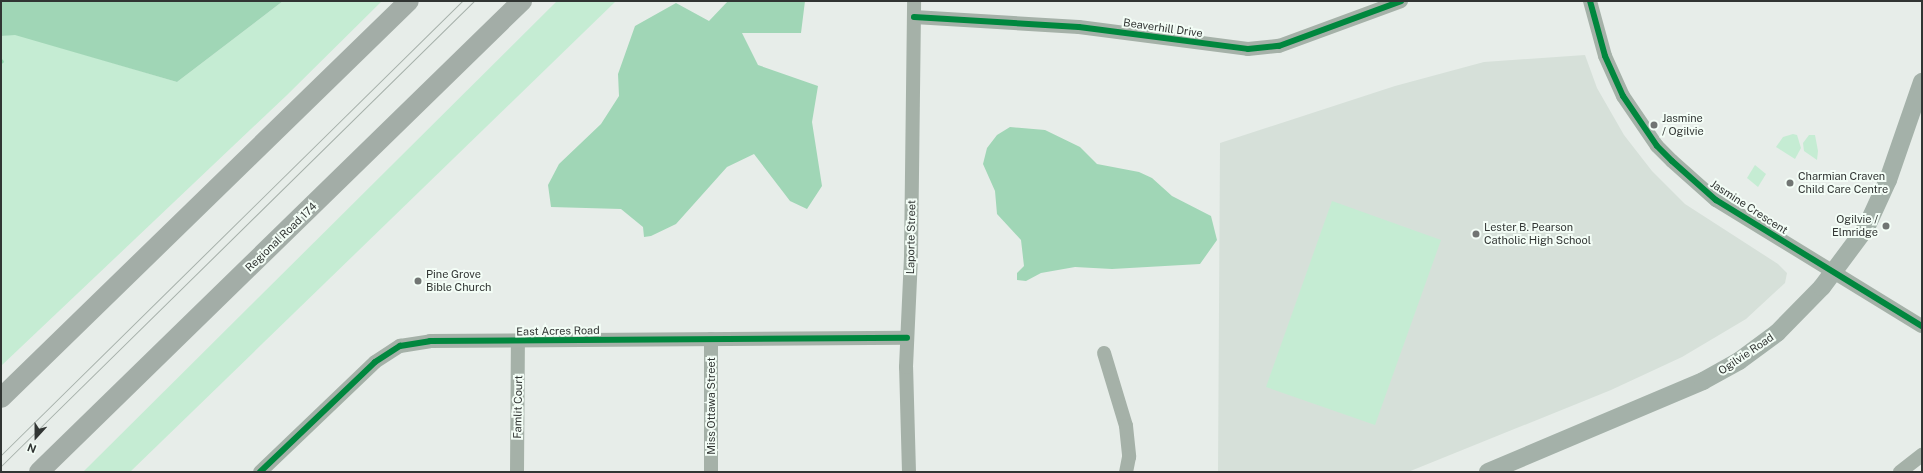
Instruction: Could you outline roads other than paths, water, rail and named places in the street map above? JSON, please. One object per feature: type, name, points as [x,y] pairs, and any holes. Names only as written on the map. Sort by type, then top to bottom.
[{"type":"highway","points":[[1,398],[408,1]]},
{"type":"highway","name":"Regional Road 174","points":[[40,472],[522,1]]},
{"type":"highway","points":[[51,472],[118,397]]},
{"type":"main road","name":"Ogilvie Road","points":[[1488,472],[1720,372],[1777,333],[1833,273],[1866,228],[1876,210],[1896,159],[1922,82]]},
{"type":"street","name":"Laporte Street","points":[[909,472],[907,338],[911,256],[914,1]]},
{"type":"street","name":"Beaverhill Drive","points":[[914,17],[1079,27],[1248,49],[1279,46],[1401,1]]},
{"type":"street","name":"Jasmine Crescent","points":[[1590,1],[1605,56],[1623,96],[1657,146],[1716,200],[1833,273],[1922,326]]},
{"type":"street","name":"East Acres Road","points":[[260,472],[375,362],[400,346],[430,341],[518,342],[907,338]]},
{"type":"street","name":"Miss Ottawa Street","points":[[711,339],[711,472]]},
{"type":"street","name":"Famlit Court","points":[[517,472],[518,342]]},
{"type":"street","points":[[1104,353],[1126,426],[1129,457],[1126,472]]},
{"type":"street","points":[[1900,472],[1922,455]]},
{"type":"tram line","points":[[1,455],[462,1]]},
{"type":"tram line","points":[[1,466],[474,1]]},
{"type":"place","name":"Jasmine / Ogilvie","points":[[1654,125]]},
{"type":"place","name":"Charmian Craven Child Care Centre","points":[[1790,183]]},
{"type":"place","name":"Ogilvie / Elmridge","points":[[1886,226]]},
{"type":"place","name":"Lester B. Pearson Catholic High School","points":[[1476,234]]},
{"type":"place","name":"Pine Grove Bible Church","points":[[418,281]]}]
